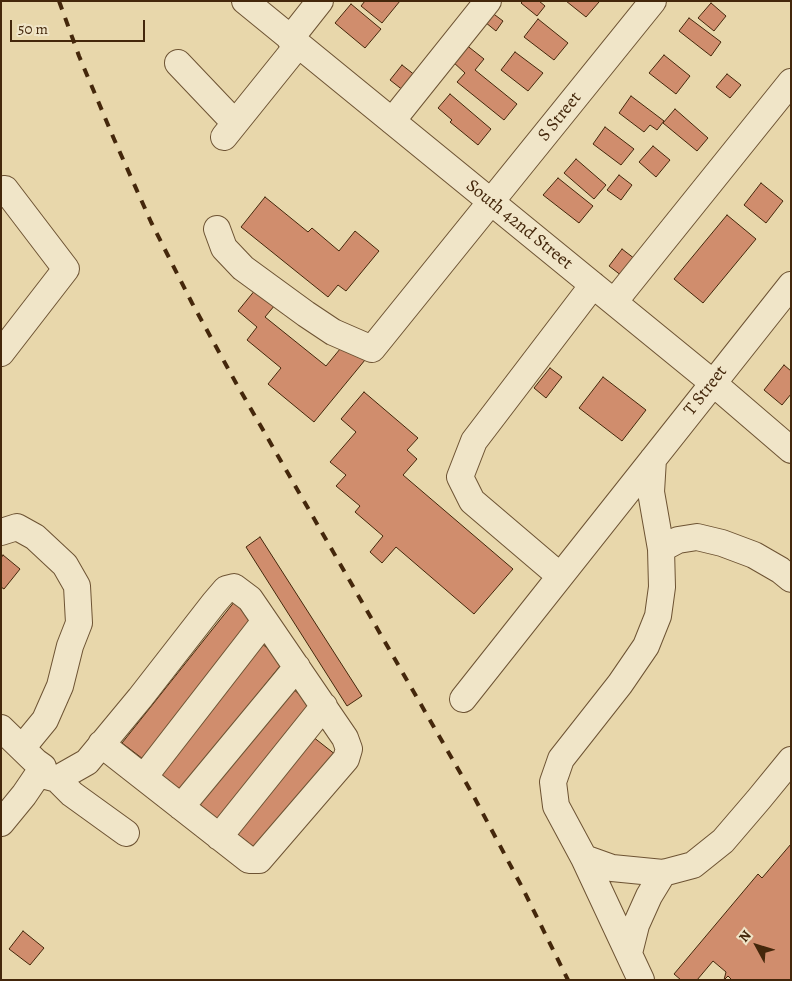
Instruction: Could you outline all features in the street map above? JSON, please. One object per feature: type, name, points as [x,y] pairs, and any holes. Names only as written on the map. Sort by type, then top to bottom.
[{"type":"street","name":"South 42nd Street","points":[[245,1],[713,383],[791,450]]},
{"type":"street","points":[[178,63],[230,130],[294,42],[320,1]]},
{"type":"street","points":[[392,122],[488,1]]},
{"type":"street","name":"S Street","points":[[217,230],[224,248],[244,268],[333,332],[372,349],[653,1]]},
{"type":"street","points":[[614,302],[791,82]]},
{"type":"street","points":[[1,194],[5,189],[66,269],[1,353]]},
{"type":"street","points":[[560,576],[472,501],[460,477],[474,442],[593,285]]},
{"type":"street","name":"T Street","points":[[463,699],[791,285]]},
{"type":"street","points":[[641,980],[584,858],[556,806],[553,782],[560,759],[620,684],[646,646],[658,616],[662,587],[661,548],[651,492],[653,458]]},
{"type":"street","points":[[1,532],[17,527],[35,537],[64,565],[77,586],[78,623],[60,686],[45,720],[22,748]]},
{"type":"street","points":[[661,548],[678,540],[697,537],[722,543],[754,555],[780,570],[791,579]]},
{"type":"street","points":[[1,823],[24,795],[46,773],[87,762],[101,744],[140,698],[214,603],[226,589],[234,587],[250,599],[345,738],[349,750],[346,759],[260,860],[249,860],[101,744]]},
{"type":"street","points":[[144,777],[265,622]]},
{"type":"street","points":[[181,807],[297,667]]},
{"type":"street","points":[[219,837],[324,706]]},
{"type":"street","points":[[1,728],[46,773],[126,834]]},
{"type":"street","points":[[584,858],[612,868],[663,874],[693,865],[723,841],[791,760]]},
{"type":"street","points":[[629,953],[636,925],[649,896],[663,874]]},
{"type":"building","points":[[365,1],[400,1],[382,23],[361,6]]},
{"type":"building","points":[[523,1],[539,1],[545,6],[537,16],[521,3]]},
{"type":"building","points":[[566,1],[598,1],[599,2],[586,17]]},
{"type":"building","points":[[711,3],[726,16],[714,31],[698,18]]},
{"type":"building","points":[[351,4],[381,29],[365,48],[335,23]]},
{"type":"building","points":[[487,9],[503,21],[496,31],[480,18]]},
{"type":"building","points":[[689,18],[721,42],[711,56],[679,31]]},
{"type":"building","points":[[538,19],[568,43],[554,60],[524,37]]},
{"type":"building","points":[[465,44],[484,59],[475,70],[517,104],[504,120],[457,82],[465,73],[452,61]]},
{"type":"building","points":[[515,52],[543,73],[528,91],[501,70]]},
{"type":"building","points":[[664,55],[690,76],[676,94],[649,73]]},
{"type":"building","points":[[402,65],[416,76],[404,91],[390,80]]},
{"type":"building","points":[[727,74],[741,85],[730,98],[716,87]]},
{"type":"building","points":[[450,94],[491,129],[478,145],[450,122],[452,120],[438,108]]},
{"type":"building","points":[[631,96],[664,121],[657,130],[650,125],[644,132],[619,113]]},
{"type":"building","points":[[675,109],[708,138],[697,151],[663,123]]},
{"type":"building","points":[[605,127],[634,149],[621,165],[593,144]]},
{"type":"building","points":[[653,146],[670,160],[656,177],[639,162]]},
{"type":"building","points":[[576,159],[606,185],[594,199],[564,173]]},
{"type":"building","points":[[619,175],[632,185],[621,200],[607,190]]},
{"type":"building","points":[[558,178],[593,206],[579,223],[543,195]]},
{"type":"building","points":[[761,183],[783,201],[766,223],[744,205]]},
{"type":"building","points":[[265,197],[308,232],[312,228],[339,251],[355,231],[379,251],[346,291],[338,285],[328,297],[241,227]]},
{"type":"building","points":[[727,215],[756,239],[703,303],[674,279]]},
{"type":"building","points":[[622,249],[635,259],[622,276],[609,266]]},
{"type":"building","points":[[256,289],[275,305],[265,317],[326,366],[345,343],[365,360],[314,422],[268,384],[281,368],[247,340],[257,327],[238,311]]},
{"type":"building","points":[[784,365],[791,371],[791,394],[782,405],[764,390]]},
{"type":"building","points":[[550,368],[562,377],[546,398],[534,388]]},
{"type":"building","points":[[603,377],[646,410],[622,441],[579,408]]},
{"type":"building","points":[[364,392],[418,438],[407,450],[417,459],[403,475],[513,569],[474,614],[396,547],[382,563],[370,552],[383,536],[355,512],[360,506],[336,486],[346,475],[330,462],[356,432],[341,419]]},
{"type":"building","points":[[260,537],[362,696],[347,706],[246,547]]},
{"type":"building","points":[[3,555],[20,569],[4,589],[1,587],[1,558]]},
{"type":"building","points":[[235,601],[256,618],[143,759],[122,743]]},
{"type":"building","points":[[257,640],[284,661],[181,790],[154,769]]},
{"type":"building","points":[[286,683],[312,705],[220,821],[193,799]]},
{"type":"building","points":[[308,733],[336,755],[259,851],[232,830]]},
{"type":"building","points":[[791,844],[791,980],[732,980],[728,976],[724,980],[726,972],[713,961],[697,980],[681,980],[674,974],[758,874],[762,878]]},
{"type":"building","points":[[23,931],[44,948],[30,965],[9,949]]},
{"type":"railway","points":[[59,1],[79,56],[114,139],[151,222],[192,303],[473,795],[522,887],[568,980]]}]
